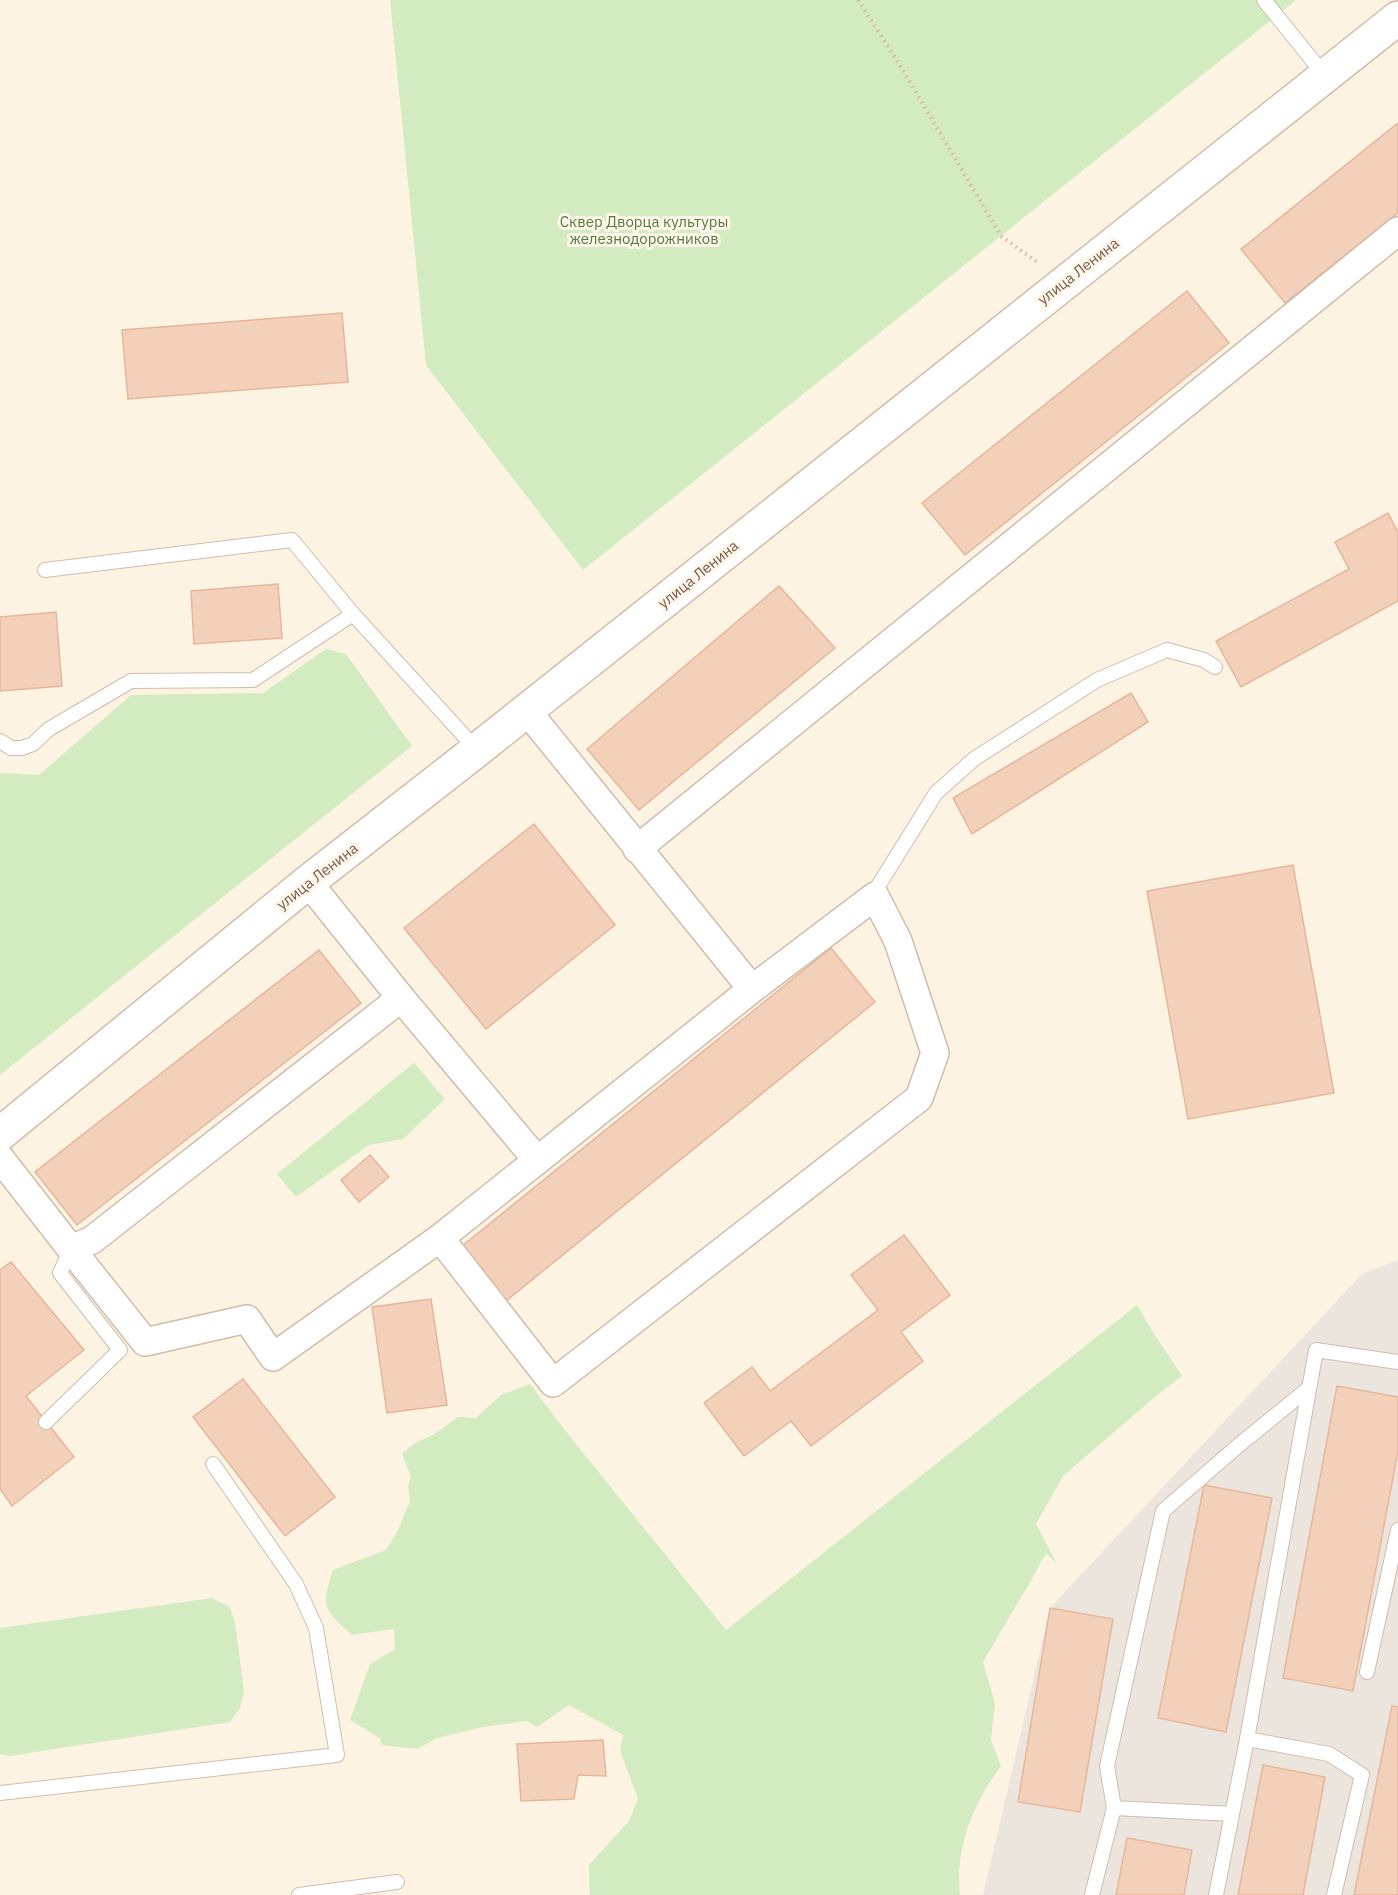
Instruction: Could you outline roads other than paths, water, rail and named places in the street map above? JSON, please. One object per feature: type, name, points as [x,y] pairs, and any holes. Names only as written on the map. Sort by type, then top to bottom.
[{"type":"street","name":"улица Ленина","points":[[0,1134],[308,882],[527,711],[1398,18]]},
{"type":"street","points":[[637,849],[1398,231]]},
{"type":"street","points":[[527,711],[752,989]]},
{"type":"street","points":[[308,882],[401,998],[537,1160]]},
{"type":"street","points":[[0,1158],[146,1342],[247,1319],[273,1357],[440,1238],[752,989],[875,896],[898,941],[935,1053],[919,1098],[554,1383],[440,1238]]},
{"type":"street","points":[[71,1249],[92,1240],[401,998]]},
{"type":"lane","points":[[1264,0],[1325,76]]},
{"type":"lane","points":[[45,570],[292,540],[353,614],[477,750]]},
{"type":"lane","points":[[0,741],[10,748],[22,748],[33,744],[49,729],[131,681],[253,680],[353,614]]},
{"type":"lane","points":[[870,899],[936,793],[974,759],[1097,680],[1167,650],[1204,660],[1215,667]]},
{"type":"lane","points":[[46,1422],[120,1350],[60,1273],[71,1249]]},
{"type":"lane","points":[[1216,1895],[1247,1739],[1316,1350],[1398,1362]]},
{"type":"lane","points":[[1092,1895],[1114,1808],[1107,1766],[1163,1511],[1239,1445],[1309,1389]]},
{"type":"lane","points":[[0,1793],[337,1755],[316,1628],[296,1584],[213,1464]]},
{"type":"lane","points":[[1367,1672],[1398,1530]]},
{"type":"lane","points":[[1247,1739],[1329,1754],[1362,1775],[1334,1895]]},
{"type":"lane","points":[[1114,1808],[1232,1814]]},
{"type":"lane","points":[[299,1895],[397,1882]]},
{"type":"park label","name":"Сквер Дворца культуры железнодорожников","points":[[644,230]]}]
